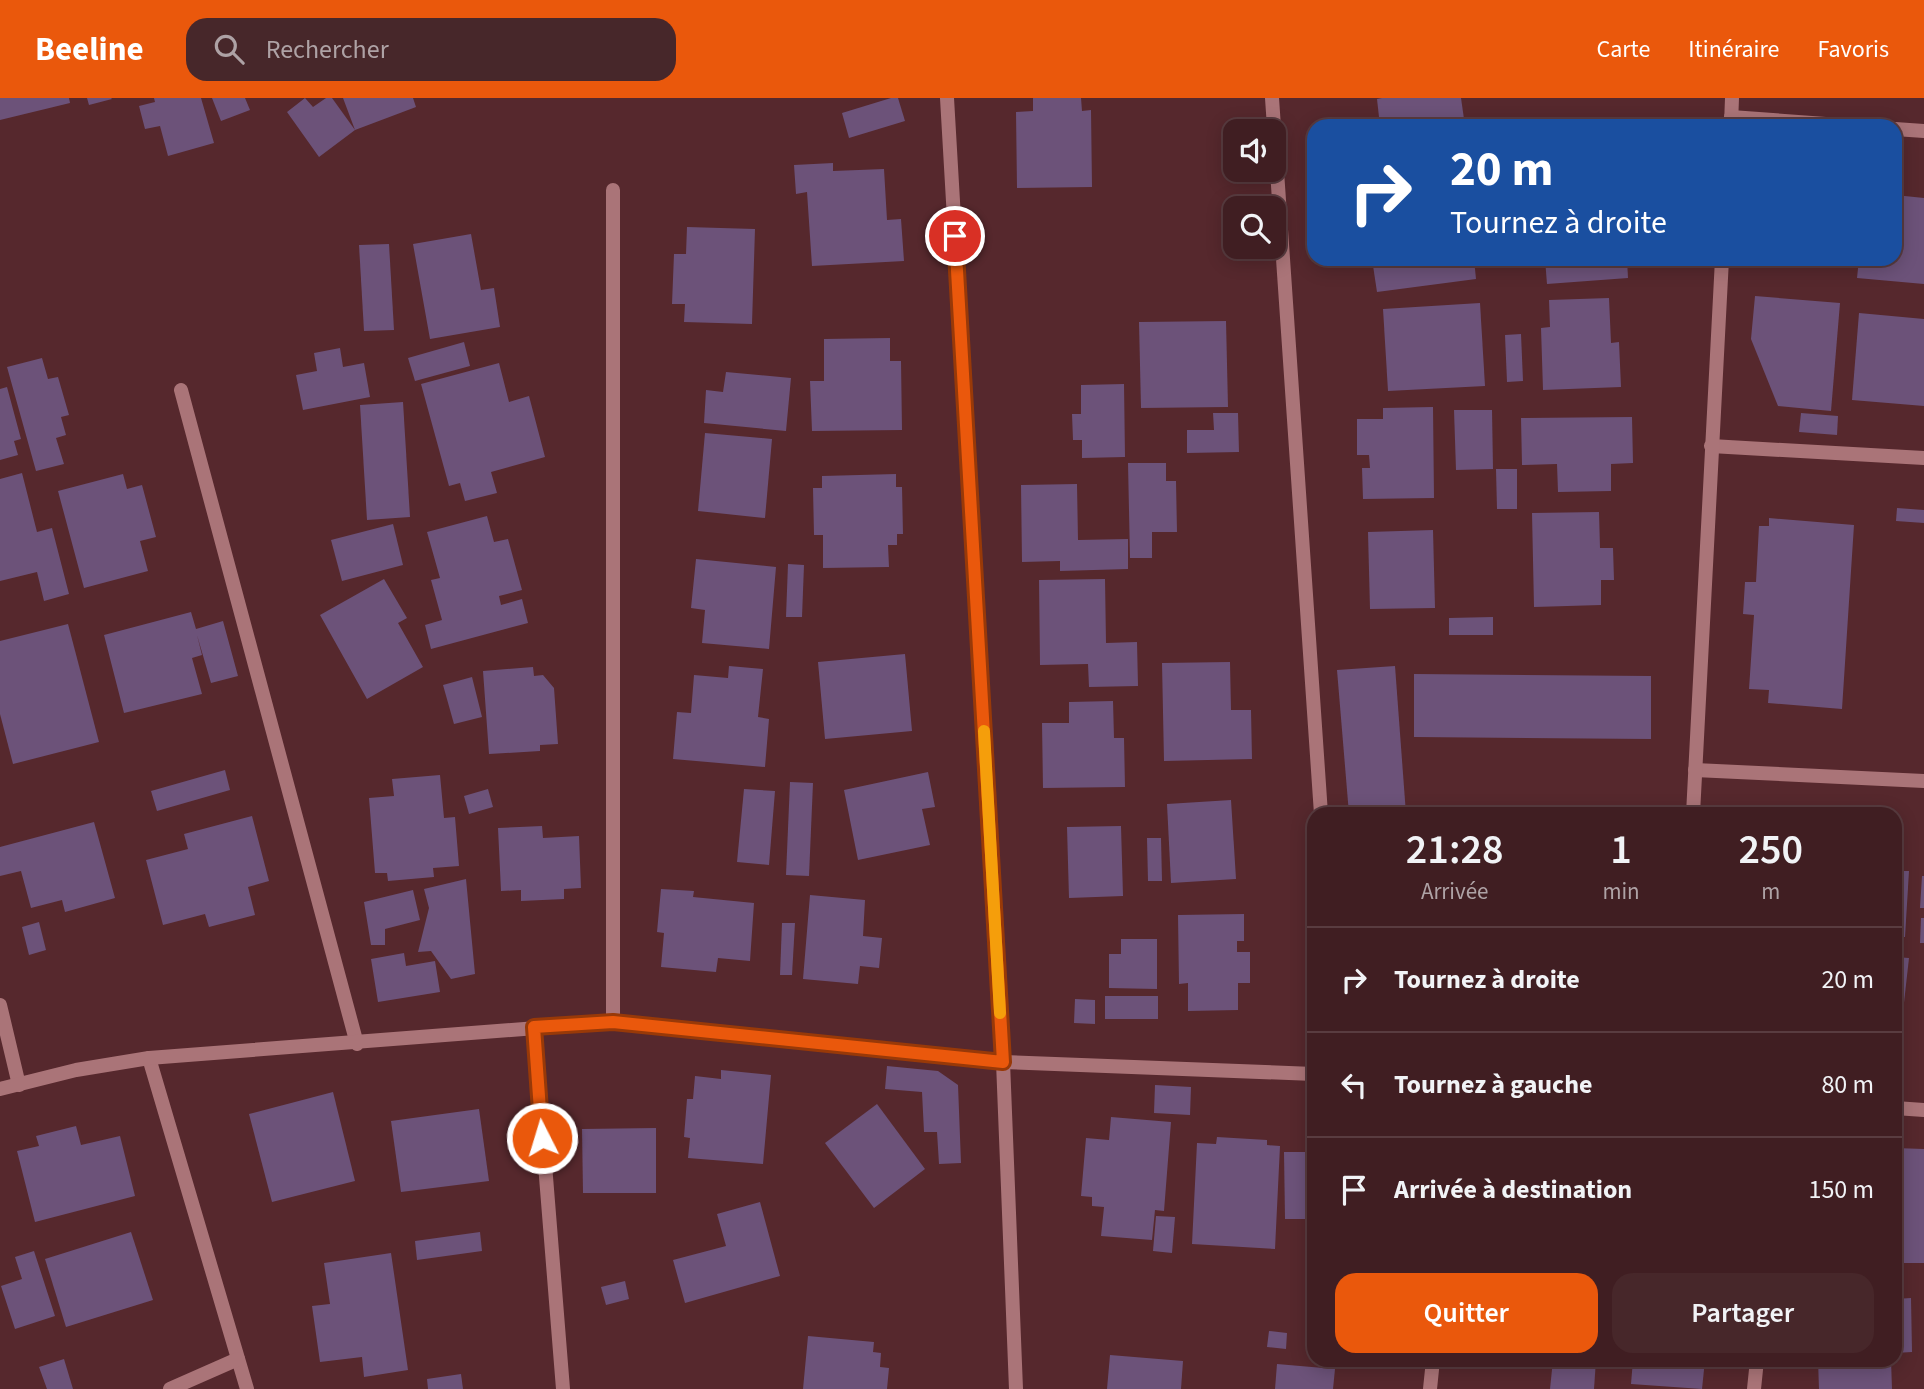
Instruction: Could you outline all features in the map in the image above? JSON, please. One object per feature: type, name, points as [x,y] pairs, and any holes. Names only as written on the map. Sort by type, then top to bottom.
[{"type":"street","points":[[947,98],[1003,1062],[1016,1389]]},
{"type":"street","points":[[1272,98],[1321,807]]},
{"type":"street","points":[[1731,119],[1732,98]]},
{"type":"street","points":[[1902,129],[1924,131]]},
{"type":"street","points":[[613,190],[613,1022]]},
{"type":"street","points":[[1693,807],[1722,266]]},
{"type":"street","points":[[181,390],[357,1044]]},
{"type":"street","points":[[1711,446],[1924,458]]},
{"type":"street","points":[[1695,770],[1924,781]]},
{"type":"street","points":[[0,1005],[19,1085]]},
{"type":"street","points":[[0,1089],[76,1070],[149,1058],[357,1044],[613,1022],[1003,1062],[1307,1074]]},
{"type":"street","points":[[534,1027],[563,1389]]},
{"type":"street","points":[[149,1058],[247,1389]]},
{"type":"street","points":[[1902,1108],[1924,1110]]},
{"type":"street","points":[[170,1389],[238,1359]]},
{"type":"street","points":[[1430,1389],[1432,1367]]},
{"type":"street","points":[[1754,1389],[1756,1367]]},
{"type":"building","points":[[0,98],[69,98],[70,103],[0,120]]},
{"type":"building","points":[[87,98],[111,98],[112,99],[89,105]]},
{"type":"building","points":[[154,98],[201,98],[214,143],[168,156],[160,126],[145,129],[139,106],[155,102]]},
{"type":"building","points":[[212,98],[245,98],[250,110],[221,121]]},
{"type":"building","points":[[305,98],[313,107],[326,98],[332,98],[355,130],[319,157],[287,112]]},
{"type":"building","points":[[343,98],[413,98],[416,107],[355,130]]},
{"type":"building","points":[[898,98],[905,121],[849,138],[842,113]]},
{"type":"building","points":[[1033,98],[1081,98],[1082,111],[1091,110],[1092,187],[1017,188],[1016,112],[1033,111]]},
{"type":"building","points":[[1461,98],[1464,119],[1379,119],[1377,99]]},
{"type":"building","points":[[833,163],[833,171],[884,169],[887,220],[901,219],[904,261],[812,266],[807,192],[796,194],[794,165]]},
{"type":"building","points":[[1902,196],[1924,198],[1924,284],[1857,278],[1858,266],[1902,266]]},
{"type":"building","points":[[687,227],[755,229],[752,324],[684,322],[685,304],[672,304],[674,254],[686,254]]},
{"type":"building","points":[[471,234],[481,290],[494,288],[500,327],[430,339],[413,244]]},
{"type":"building","points":[[389,244],[394,330],[364,331],[359,245]]},
{"type":"building","points":[[1373,266],[1475,266],[1476,279],[1377,292]]},
{"type":"building","points":[[1546,266],[1627,266],[1628,278],[1547,284]]},
{"type":"building","points":[[1755,296],[1840,303],[1831,411],[1778,406],[1751,339]]},
{"type":"building","points":[[1609,298],[1611,343],[1619,342],[1621,387],[1543,390],[1541,328],[1550,327],[1549,300]]},
{"type":"building","points":[[1480,303],[1485,386],[1388,391],[1383,309]]},
{"type":"building","points":[[1859,313],[1924,319],[1924,406],[1852,400]]},
{"type":"building","points":[[1226,321],[1228,407],[1141,408],[1139,322]]},
{"type":"building","points":[[1521,334],[1523,381],[1507,382],[1505,335]]},
{"type":"building","points":[[890,338],[890,361],[901,361],[902,430],[812,431],[810,381],[824,381],[824,339]]},
{"type":"building","points":[[464,342],[470,366],[415,381],[408,358]]},
{"type":"building","points":[[340,348],[343,367],[364,363],[370,397],[303,410],[296,375],[317,371],[314,353]]},
{"type":"building","points":[[42,358],[48,379],[58,377],[69,415],[61,417],[66,435],[56,438],[64,464],[36,471],[7,367]]},
{"type":"building","points":[[499,363],[509,402],[529,396],[545,457],[491,472],[497,493],[465,501],[460,483],[449,486],[421,384]]},
{"type":"building","points":[[726,372],[791,378],[786,431],[704,423],[706,390],[723,392]]},
{"type":"building","points":[[1124,384],[1125,457],[1082,458],[1082,440],[1073,440],[1072,414],[1081,414],[1081,385]]},
{"type":"building","points":[[7,387],[21,439],[14,441],[18,455],[0,460],[0,389]]},
{"type":"building","points":[[403,402],[410,517],[367,520],[360,405]]},
{"type":"building","points":[[1433,407],[1434,498],[1363,499],[1362,468],[1370,468],[1369,455],[1357,455],[1357,419],[1383,419],[1383,408]]},
{"type":"building","points":[[1454,410],[1492,410],[1493,469],[1456,470]]},
{"type":"building","points":[[1213,413],[1238,413],[1239,452],[1187,453],[1187,430],[1214,430]]},
{"type":"building","points":[[1801,413],[1838,416],[1837,435],[1799,432]]},
{"type":"building","points":[[1632,417],[1633,463],[1611,464],[1611,491],[1558,492],[1557,464],[1522,465],[1521,418]]},
{"type":"building","points":[[705,433],[772,439],[765,518],[698,511]]},
{"type":"building","points":[[1128,463],[1166,463],[1166,481],[1176,481],[1177,532],[1152,532],[1152,558],[1130,558]]},
{"type":"building","points":[[1496,469],[1517,469],[1517,509],[1497,509]]},
{"type":"building","points":[[22,473],[37,532],[52,528],[69,594],[44,601],[37,572],[0,581],[0,479]]},
{"type":"building","points":[[123,474],[127,489],[142,485],[156,537],[140,541],[148,571],[84,588],[58,491]]},
{"type":"building","points":[[896,474],[896,487],[902,487],[903,534],[897,534],[897,545],[888,545],[889,567],[823,568],[823,535],[814,535],[813,488],[822,488],[822,476]]},
{"type":"building","points":[[1077,484],[1078,540],[1128,539],[1128,569],[1060,571],[1060,561],[1022,562],[1021,485]]},
{"type":"building","points":[[1897,508],[1924,510],[1924,523],[1896,521]]},
{"type":"building","points":[[1599,512],[1600,548],[1613,548],[1614,580],[1601,580],[1601,605],[1534,607],[1532,513]]},
{"type":"building","points":[[487,516],[494,542],[508,539],[522,590],[499,596],[501,605],[522,599],[528,623],[431,649],[425,625],[442,620],[431,580],[440,578],[427,532]]},
{"type":"building","points":[[1769,518],[1854,525],[1842,709],[1768,703],[1769,690],[1749,689],[1754,615],[1743,614],[1745,582],[1756,582],[1759,526],[1769,526]]},
{"type":"building","points":[[393,524],[403,565],[342,581],[331,540]]},
{"type":"building","points":[[1433,530],[1435,608],[1370,609],[1368,532]]},
{"type":"building","points":[[696,559],[776,567],[769,649],[702,643],[705,610],[691,608]]},
{"type":"building","points":[[788,564],[804,565],[802,617],[786,617]]},
{"type":"building","points":[[384,579],[407,618],[398,623],[423,667],[367,699],[320,615]]},
{"type":"building","points":[[1105,579],[1106,643],[1137,642],[1138,686],[1089,687],[1088,664],[1040,665],[1039,580]]},
{"type":"building","points":[[191,612],[196,629],[223,621],[238,676],[211,683],[197,635],[202,655],[192,658],[202,694],[124,713],[104,635]]},
{"type":"building","points":[[1493,617],[1493,635],[1449,635],[1449,618]]},
{"type":"building","points":[[68,624],[99,742],[13,764],[0,714],[0,641]]},
{"type":"building","points":[[905,654],[912,731],[825,739],[818,662]]},
{"type":"building","points":[[1230,662],[1231,710],[1251,710],[1252,759],[1164,761],[1162,663]]},
{"type":"building","points":[[729,666],[763,669],[758,717],[769,719],[765,767],[673,759],[677,712],[691,713],[694,675],[728,678]]},
{"type":"building","points":[[1395,666],[1405,807],[1348,807],[1337,670]]},
{"type":"building","points":[[533,667],[534,676],[543,675],[554,688],[558,744],[540,745],[540,751],[489,754],[483,671]]},
{"type":"building","points":[[1414,674],[1651,676],[1651,739],[1414,737]]},
{"type":"building","points":[[472,677],[482,717],[454,724],[443,685]]},
{"type":"building","points":[[1113,701],[1114,738],[1124,738],[1125,787],[1043,788],[1042,723],[1069,723],[1069,702]]},
{"type":"building","points":[[225,770],[230,790],[157,811],[151,791]]},
{"type":"building","points":[[928,772],[935,807],[922,809],[930,845],[858,860],[844,790]]},
{"type":"building","points":[[440,775],[444,818],[455,817],[459,866],[433,868],[434,877],[388,881],[387,873],[375,873],[369,798],[394,796],[392,779]]},
{"type":"building","points":[[790,782],[813,783],[809,876],[786,875]]},
{"type":"building","points":[[488,789],[493,807],[469,814],[464,796]]},
{"type":"building","points":[[744,789],[775,791],[769,865],[737,862]]},
{"type":"building","points":[[1231,800],[1236,879],[1171,883],[1167,804]]},
{"type":"building","points":[[252,816],[269,881],[248,887],[255,915],[209,927],[205,914],[163,925],[146,860],[188,849],[184,834]]},
{"type":"building","points":[[94,822],[115,898],[65,912],[62,900],[31,908],[21,871],[0,876],[0,847]]},
{"type":"building","points":[[542,826],[543,838],[579,836],[581,888],[564,889],[564,899],[521,901],[521,890],[501,891],[498,828]]},
{"type":"building","points":[[1121,826],[1123,896],[1069,898],[1067,827]]},
{"type":"building","points":[[1147,838],[1161,838],[1162,881],[1148,881]]},
{"type":"building","points":[[1902,871],[1909,871],[1905,937],[1902,937]]},
{"type":"building","points":[[1922,876],[1924,908],[1920,908]]},
{"type":"building","points":[[466,879],[475,974],[451,979],[431,951],[418,952],[429,908],[424,889]]},
{"type":"building","points":[[661,889],[694,891],[693,897],[754,903],[750,961],[718,958],[716,972],[661,967],[664,933],[657,932]]},
{"type":"building","points":[[413,890],[420,920],[385,929],[385,945],[371,945],[364,902]]},
{"type":"building","points":[[810,895],[865,900],[863,936],[882,938],[879,968],[860,966],[858,984],[803,979]]},
{"type":"building","points":[[1244,914],[1244,941],[1237,941],[1237,952],[1250,952],[1250,983],[1238,983],[1238,1010],[1188,1011],[1188,983],[1179,984],[1178,915]]},
{"type":"building","points":[[1921,918],[1924,918],[1924,943],[1920,943]]},
{"type":"building","points":[[39,922],[46,950],[29,955],[22,927]]},
{"type":"building","points":[[782,923],[795,923],[792,975],[780,975]]},
{"type":"building","points":[[1121,939],[1157,939],[1157,989],[1109,988],[1109,954],[1121,954]]},
{"type":"building","points":[[404,953],[406,966],[435,961],[440,992],[378,1002],[371,959]]},
{"type":"building","points":[[1902,958],[1909,958],[1902,1020]]},
{"type":"building","points":[[1105,996],[1158,996],[1158,1019],[1105,1019]]},
{"type":"building","points":[[1075,999],[1095,1000],[1095,1024],[1074,1023]]},
{"type":"building","points":[[887,1066],[938,1071],[958,1085],[961,1163],[939,1164],[937,1132],[924,1132],[922,1092],[885,1089]]},
{"type":"building","points":[[721,1070],[771,1075],[763,1164],[688,1158],[690,1138],[684,1137],[687,1099],[693,1099],[695,1076],[721,1079]]},
{"type":"building","points":[[1155,1085],[1191,1087],[1190,1115],[1154,1113]]},
{"type":"building","points":[[333,1092],[355,1181],[272,1202],[249,1114]]},
{"type":"building","points":[[877,1104],[925,1169],[874,1208],[825,1143]]},
{"type":"building","points":[[479,1109],[489,1181],[401,1192],[391,1121]]},
{"type":"building","points":[[1111,1117],[1171,1122],[1164,1211],[1155,1210],[1152,1240],[1101,1236],[1104,1207],[1092,1206],[1092,1197],[1081,1196],[1086,1138],[1109,1140]]},
{"type":"building","points":[[76,1126],[81,1145],[120,1136],[135,1196],[35,1222],[17,1151],[39,1146],[36,1136]]},
{"type":"building","points":[[656,1128],[656,1193],[583,1193],[582,1129]]},
{"type":"building","points":[[1217,1137],[1267,1140],[1267,1145],[1280,1146],[1275,1249],[1192,1244],[1197,1143],[1216,1144]]},
{"type":"building","points":[[1902,1148],[1924,1149],[1924,1263],[1902,1263]]},
{"type":"building","points":[[1284,1152],[1307,1152],[1307,1219],[1285,1219]]},
{"type":"building","points":[[760,1202],[780,1276],[685,1303],[673,1260],[726,1246],[717,1214]]},
{"type":"building","points":[[1156,1216],[1175,1217],[1172,1253],[1153,1251]]},
{"type":"building","points":[[131,1232],[153,1300],[66,1327],[45,1259]]},
{"type":"building","points":[[480,1232],[482,1251],[417,1260],[415,1241]]},
{"type":"building","points":[[34,1251],[55,1316],[15,1329],[1,1286],[22,1279],[15,1257]]},
{"type":"building","points":[[391,1253],[408,1370],[364,1377],[362,1357],[320,1362],[312,1306],[330,1304],[324,1263]]},
{"type":"building","points":[[625,1281],[629,1299],[606,1305],[601,1287]]},
{"type":"building","points":[[1911,1298],[1912,1352],[1902,1353],[1902,1299]]},
{"type":"building","points":[[1269,1331],[1287,1333],[1286,1349],[1267,1347]]},
{"type":"building","points":[[808,1336],[874,1342],[873,1352],[881,1353],[880,1367],[889,1368],[887,1389],[803,1389]]},
{"type":"building","points":[[1110,1355],[1183,1361],[1181,1389],[1107,1389]]},
{"type":"building","points":[[64,1359],[73,1389],[47,1389],[39,1367]]},
{"type":"building","points":[[1277,1364],[1335,1369],[1333,1389],[1275,1389]]},
{"type":"building","points":[[1552,1367],[1596,1367],[1594,1389],[1550,1389]]},
{"type":"building","points":[[1632,1367],[1704,1367],[1702,1389],[1631,1384]]},
{"type":"building","points":[[1818,1367],[1891,1367],[1892,1389],[1819,1389]]},
{"type":"building","points":[[461,1374],[463,1389],[428,1389],[427,1379]]},
{"type":"slow traffic","points":[[984,731],[1000,1013]]},
{"type":"route","points":[[542,1138],[534,1027],[613,1022],[1003,1062],[955,236]]}]
